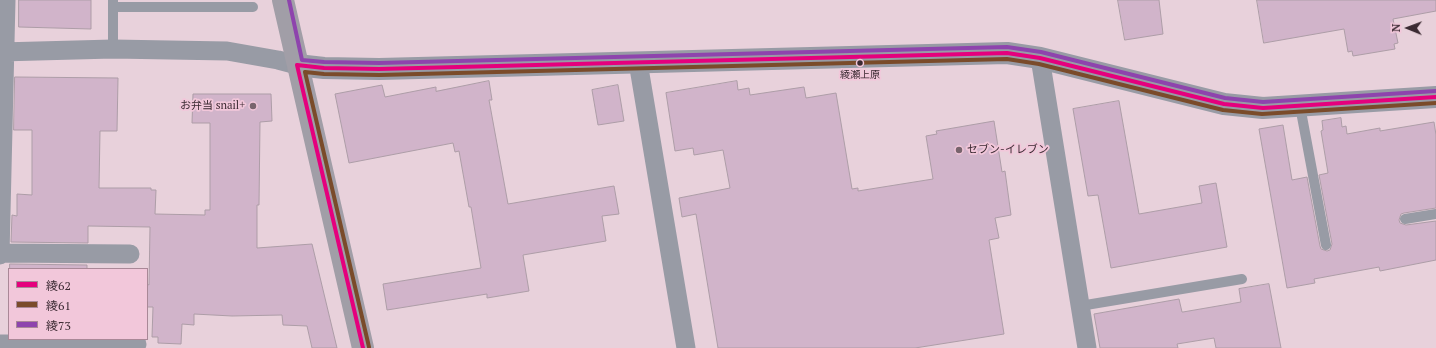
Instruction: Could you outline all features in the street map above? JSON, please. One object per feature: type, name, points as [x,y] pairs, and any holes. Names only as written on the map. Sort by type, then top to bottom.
[{"type":"main road","points":[[282,0],[363,348]]},
{"type":"street","points":[[6,0],[3,52],[0,254],[130,254]]},
{"type":"street","points":[[3,52],[113,49],[226,51],[278,60],[297,65],[324,68],[379,69],[1007,53],[1040,58],[1224,104],[1263,108],[1436,97]]},
{"type":"street","points":[[1040,58],[1087,348]]},
{"type":"street","points":[[638,62],[686,348]]},
{"type":"street","points":[[0,344],[137,344]]},
{"type":"lane","points":[[113,49],[113,3],[180,3],[253,6]]},
{"type":"lane","points":[[1300,106],[1326,245]]},
{"type":"lane","points":[[1405,219],[1436,214]]},
{"type":"lane","points":[[1080,306],[1242,279]]},
{"type":"building","points":[[19,0],[91,0],[91,29],[19,27]]},
{"type":"building","points":[[1118,0],[1159,0],[1163,34],[1125,40]]},
{"type":"building","points":[[1257,0],[1436,0],[1436,11],[1393,19],[1398,43],[1394,44],[1395,49],[1353,56],[1352,51],[1348,52],[1344,29],[1264,43]]},
{"type":"building","points":[[15,77],[118,78],[117,131],[100,131],[99,188],[151,188],[151,190],[156,190],[155,214],[205,215],[205,210],[210,210],[210,123],[192,123],[193,94],[271,94],[272,121],[260,122],[257,248],[312,244],[337,348],[312,348],[307,326],[283,325],[282,315],[232,316],[194,314],[194,325],[182,324],[181,344],[158,343],[158,337],[152,337],[153,307],[148,307],[150,227],[88,226],[88,243],[11,242],[12,215],[17,216],[17,194],[32,195],[32,130],[14,130]]},
{"type":"building","points":[[489,81],[492,100],[489,100],[508,204],[614,186],[619,214],[602,216],[606,241],[523,255],[529,291],[487,298],[487,294],[387,310],[383,284],[481,268],[471,207],[469,207],[459,151],[455,152],[453,143],[349,163],[335,94],[382,85],[385,97],[436,87],[436,91]]},
{"type":"building","points":[[737,81],[738,90],[749,88],[750,95],[804,87],[806,98],[836,93],[852,189],[858,188],[858,191],[933,179],[926,136],[937,134],[936,131],[994,121],[1002,172],[1005,171],[1011,215],[995,218],[999,238],[989,240],[1004,334],[915,348],[718,348],[696,214],[682,217],[679,198],[730,188],[723,150],[694,155],[693,148],[675,151],[666,93]]},
{"type":"building","points":[[618,85],[624,121],[598,125],[592,90]]},
{"type":"building","points":[[1119,101],[1139,214],[1202,203],[1199,186],[1216,183],[1227,247],[1111,268],[1098,195],[1088,196],[1073,109]]},
{"type":"building","points":[[1341,118],[1342,127],[1346,126],[1347,134],[1380,128],[1380,131],[1434,122],[1436,135],[1436,208],[1404,213],[1401,214],[1399,220],[1400,223],[1406,225],[1436,221],[1436,260],[1380,271],[1379,267],[1314,279],[1315,283],[1287,288],[1259,129],[1283,125],[1292,180],[1307,177],[1320,246],[1321,249],[1327,251],[1330,250],[1332,244],[1319,175],[1328,173],[1321,131],[1323,130],[1322,121]]},
{"type":"building","points":[[10,264],[87,265],[87,268],[10,268]]},
{"type":"building","points":[[1269,284],[1281,348],[1216,348],[1214,338],[1177,344],[1178,348],[1100,348],[1094,314],[1179,299],[1183,312],[1241,302],[1239,289]]},
{"type":"transit line","name":"綾73","points":[[289,0],[302,60],[324,62],[379,63],[1007,47],[1041,52],[1225,98],[1263,102],[1436,91]]},
{"type":"transit line","name":"綾62","points":[[363,348],[297,65],[324,68],[379,69],[1007,53],[1040,58],[1224,104],[1263,108],[1436,97]]},
{"type":"transit line","name":"綾61","points":[[369,347],[305,72],[324,74],[379,75],[1007,59],[1039,64],[1223,110],[1262,114],[1436,103]]},
{"type":"place","name":"綾瀬上原","points":[[860,63]]},
{"type":"place","name":"お弁当 snail+","points":[[253,106]]},
{"type":"place","name":"セブン-イレブン","points":[[959,150]]}]
